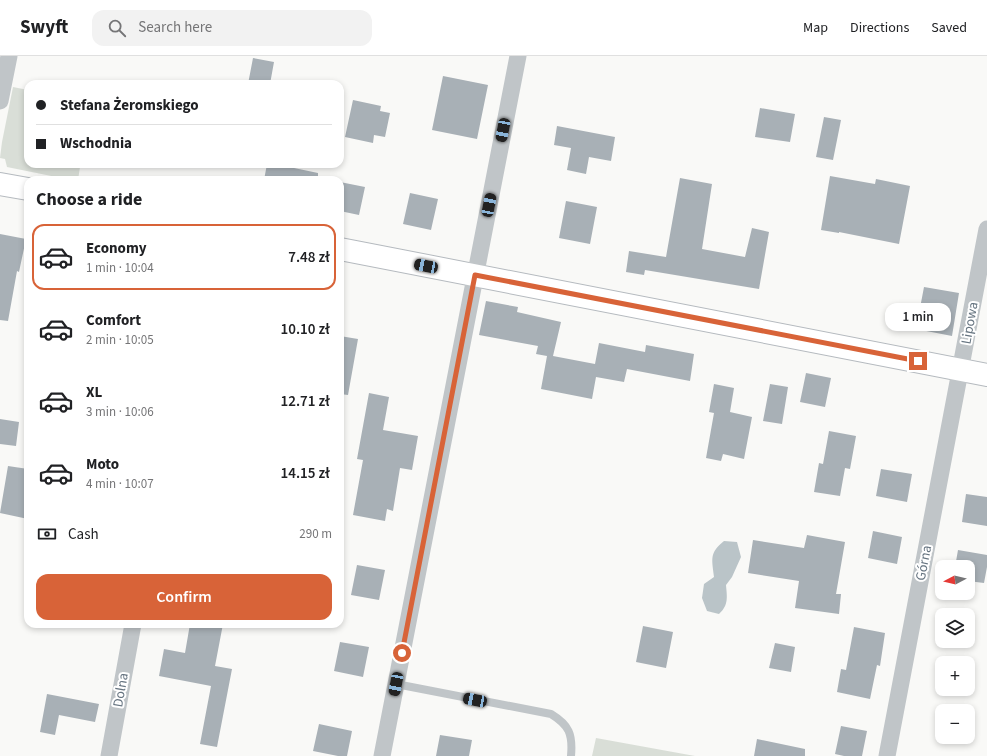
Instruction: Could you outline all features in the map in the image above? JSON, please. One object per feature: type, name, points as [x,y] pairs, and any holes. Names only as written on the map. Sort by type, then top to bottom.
[{"type":"street","points":[[0,101],[9,56]]},
{"type":"street","points":[[382,756],[518,56]]},
{"type":"street","points":[[0,184],[24,188]]},
{"type":"street","name":"Lipowa","points":[[961,370],[987,229]]},
{"type":"street","points":[[344,250],[987,375]]},
{"type":"street","name":"Górna","points":[[887,756],[961,370]]},
{"type":"street","name":"Dolna","points":[[109,756],[132,628]]},
{"type":"lane","points":[[396,684],[551,714],[562,721],[568,729],[571,742],[571,756]]},
{"type":"shaded area","points":[[13,87],[24,89],[24,168],[80,168],[79,176],[51,176],[7,167],[5,159],[0,158]]},
{"type":"shaded area","points":[[724,541],[737,542],[741,557],[732,577],[726,585],[726,604],[719,614],[707,611],[702,598],[704,584],[714,577],[712,561],[714,553],[719,545]]},
{"type":"shaded area","points":[[596,738],[695,756],[592,756]]},
{"type":"building","points":[[253,58],[274,62],[271,80],[249,80]]},
{"type":"building","points":[[443,76],[488,85],[477,139],[432,130]]},
{"type":"building","points":[[353,100],[381,106],[380,111],[390,113],[385,137],[374,135],[373,143],[345,137]]},
{"type":"building","points":[[760,108],[795,114],[790,142],[755,137]]},
{"type":"building","points":[[824,117],[841,120],[833,160],[816,157]]},
{"type":"building","points":[[557,126],[615,137],[611,161],[589,157],[586,174],[567,170],[571,148],[554,145]]},
{"type":"building","points":[[266,168],[294,168],[318,173],[318,176],[265,176]]},
{"type":"building","points":[[830,176],[875,184],[876,179],[910,186],[899,244],[839,232],[821,230]]},
{"type":"building","points":[[680,178],[712,184],[702,249],[745,257],[752,228],[769,232],[759,289],[645,270],[644,275],[626,272],[629,251],[666,257]]},
{"type":"building","points":[[344,183],[365,187],[359,215],[344,212]]},
{"type":"building","points":[[410,193],[438,199],[431,230],[403,224]]},
{"type":"building","points":[[566,201],[597,207],[590,244],[559,238]]},
{"type":"building","points":[[0,234],[24,239],[24,248],[19,272],[17,271],[8,321],[0,320]]},
{"type":"building","points":[[924,287],[959,293],[952,336],[916,329]]},
{"type":"building","points":[[486,301],[518,307],[517,312],[561,322],[553,356],[595,364],[599,343],[645,352],[646,345],[694,354],[690,381],[627,369],[624,382],[596,377],[592,399],[541,389],[547,356],[536,354],[538,346],[479,335]]},
{"type":"building","points":[[344,337],[358,339],[348,395],[344,394]]},
{"type":"building","points":[[806,373],[831,378],[825,407],[800,402]]},
{"type":"building","points":[[714,384],[734,388],[730,412],[752,417],[744,459],[723,454],[721,461],[706,458],[714,413],[709,412]]},
{"type":"building","points":[[770,384],[788,387],[782,424],[763,421]]},
{"type":"building","points":[[369,393],[389,397],[383,430],[418,436],[412,470],[400,468],[393,511],[387,509],[385,521],[353,515],[363,460],[357,459]]},
{"type":"building","points":[[0,419],[19,422],[16,446],[0,444]]},
{"type":"building","points":[[829,431],[856,436],[850,469],[845,468],[840,496],[814,492],[819,463],[823,464]]},
{"type":"building","points":[[8,466],[24,468],[24,518],[0,513]]},
{"type":"building","points":[[881,469],[912,474],[907,502],[876,496]]},
{"type":"building","points":[[966,494],[987,497],[987,526],[962,522]]},
{"type":"building","points":[[873,531],[902,537],[897,564],[868,558]]},
{"type":"building","points":[[807,535],[845,542],[836,594],[841,594],[839,614],[795,608],[799,581],[748,573],[753,540],[804,548]]},
{"type":"building","points":[[958,550],[987,555],[987,567],[984,583],[975,582],[975,560],[956,560]]},
{"type":"building","points":[[357,565],[385,570],[379,600],[351,595]]},
{"type":"building","points":[[643,626],[673,632],[666,668],[636,662]]},
{"type":"building","points":[[854,627],[885,633],[880,666],[877,665],[870,699],[837,692],[841,669],[846,670]]},
{"type":"building","points":[[189,628],[222,628],[215,666],[232,669],[217,747],[200,744],[211,686],[159,676],[164,649],[185,653]]},
{"type":"building","points":[[340,642],[369,647],[363,677],[334,671]]},
{"type":"building","points":[[775,643],[795,647],[791,672],[769,668]]},
{"type":"building","points":[[47,694],[99,704],[95,722],[59,715],[55,735],[40,732]]},
{"type":"building","points":[[319,724],[352,731],[347,756],[338,756],[313,751]]},
{"type":"building","points":[[841,726],[867,731],[862,756],[844,756],[835,754]]},
{"type":"building","points":[[440,735],[472,740],[469,756],[436,756]]},
{"type":"building","points":[[757,739],[805,749],[805,756],[754,756]]},
{"type":"route","points":[[402,653],[475,275],[918,361]]}]
